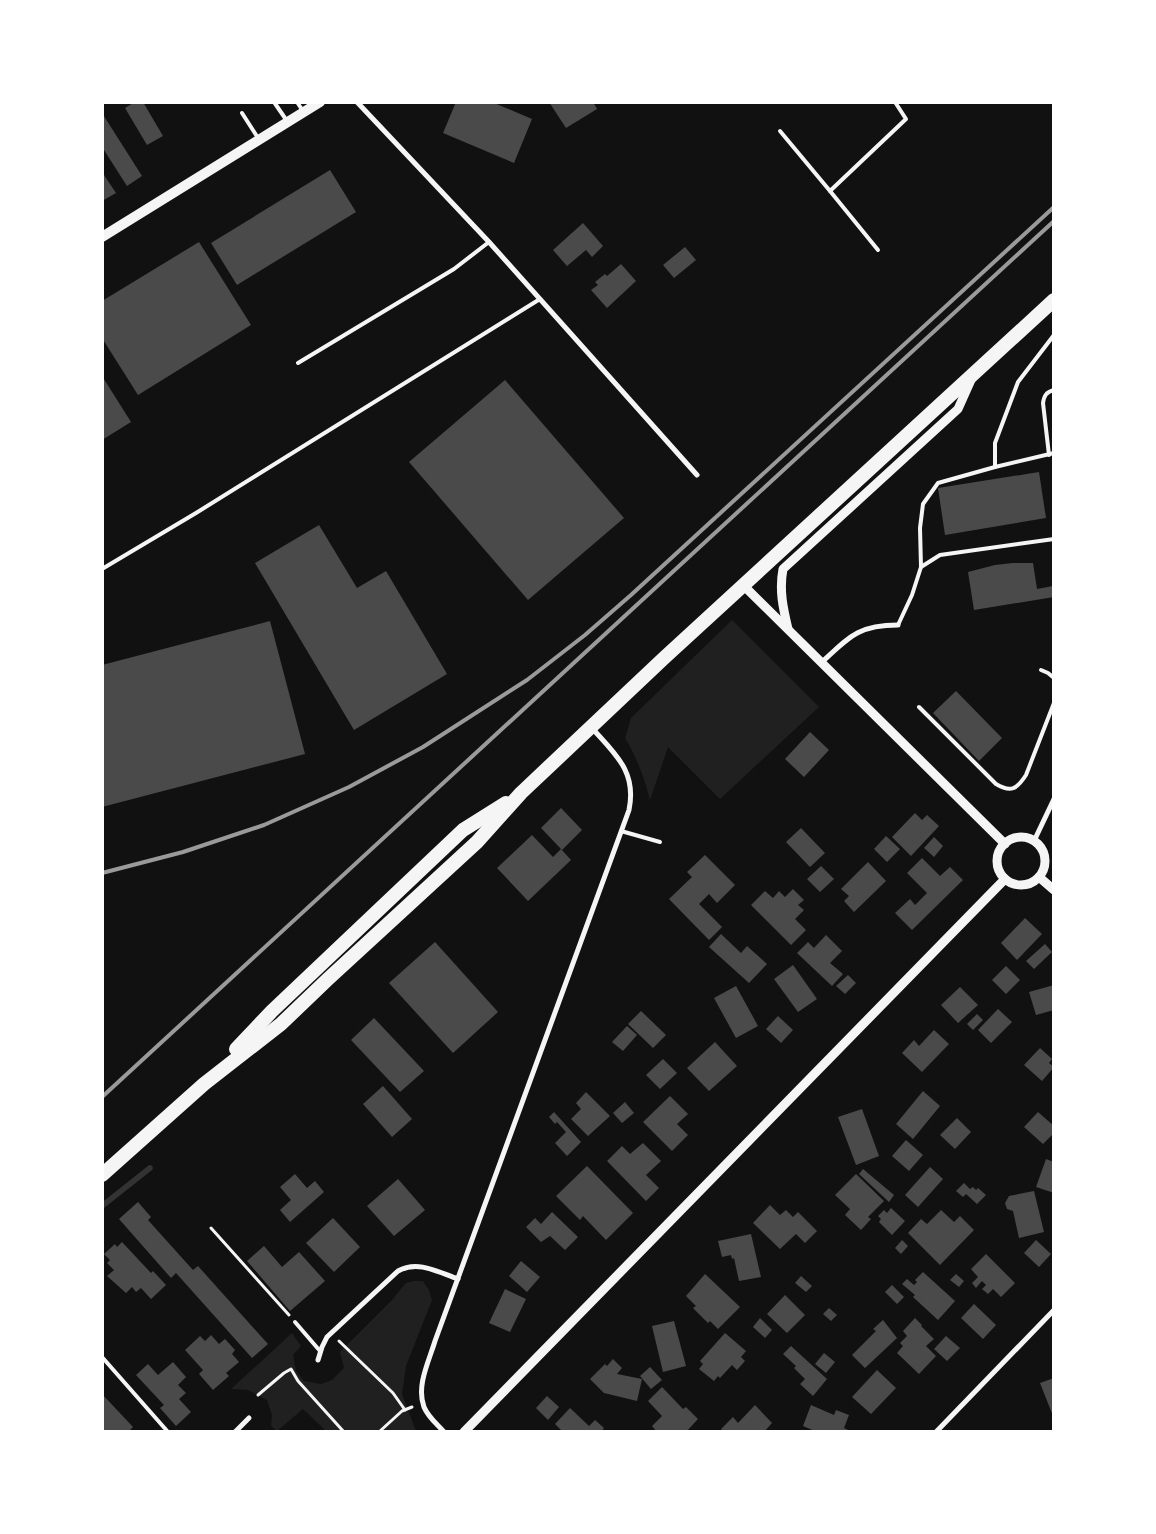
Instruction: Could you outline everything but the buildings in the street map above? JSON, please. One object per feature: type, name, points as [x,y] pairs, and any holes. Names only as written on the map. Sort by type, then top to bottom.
[{"type":"highway","points":[[102,1175],[204,1084],[281,1024],[328,978],[477,842],[521,793],[591,727],[1054,300]]},
{"type":"main road","points":[[102,237],[320,102]]},
{"type":"street","points":[[357,102],[489,242],[697,475]]},
{"type":"street","points":[[788,630],[780,586],[783,569],[958,409],[974,373]]},
{"type":"street","points":[[743,585],[1005,844]]},
{"type":"street","points":[[822,663],[857,631],[882,624],[898,624]]},
{"type":"street","points":[[444,1432],[427,1413],[423,1402],[423,1380],[435,1341],[622,831],[631,800],[629,777],[622,762],[591,727]]},
{"type":"street","points":[[1034,841],[1054,799]]},
{"type":"street","points":[[1019,837],[1034,841],[1040,846],[1045,862],[1039,877],[1026,884],[1018,885],[1005,879],[997,865],[997,857],[1005,844],[1011,839],[1019,837]]},
{"type":"street","points":[[1039,877],[1054,890]]},
{"type":"street","points":[[464,1432],[1005,879]]},
{"type":"street","points":[[318,1360],[324,1342],[331,1333],[394,1274],[402,1269],[418,1266],[458,1279]]},
{"type":"street","points":[[936,1432],[1054,1310]]},
{"type":"street","points":[[235,1432],[249,1418]]},
{"type":"lane","points":[[274,102],[288,123]]},
{"type":"lane","points":[[297,102],[304,113]]},
{"type":"lane","points":[[830,191],[906,119],[896,102]]},
{"type":"lane","points":[[242,113],[259,140]]},
{"type":"lane","points":[[780,131],[878,250]]},
{"type":"lane","points":[[298,363],[454,269],[489,242]]},
{"type":"lane","points":[[102,569],[196,514],[540,299]]},
{"type":"lane","points":[[995,467],[995,443],[1018,382],[1054,335]]},
{"type":"lane","points":[[898,624],[912,595],[921,567],[920,528],[923,504],[938,483],[1051,454],[1043,403],[1044,396],[1048,391],[1054,390]]},
{"type":"lane","points":[[921,567],[940,554],[1054,539]]},
{"type":"lane","points":[[1041,670],[1054,678]]},
{"type":"lane","points":[[919,707],[996,784],[1005,789],[1014,789],[1021,784],[1026,775],[1054,703]]},
{"type":"lane","points":[[622,831],[660,842]]},
{"type":"lane","points":[[296,1322],[320,1351]]},
{"type":"lane","points":[[102,1357],[168,1432]]},
{"type":"path","points":[[210,1228],[306,1334]]},
{"type":"path","points":[[331,1333],[394,1393],[405,1410]]},
{"type":"path","points":[[258,1395],[291,1369],[298,1382],[344,1432]]},
{"type":"path","points":[[379,1432],[405,1410],[423,1402]]},
{"type":"shaded area","points":[[732,620],[819,707],[720,799],[668,747],[650,800],[640,768],[625,738],[631,718]]},
{"type":"shaded area","points":[[423,1281],[429,1290],[432,1300],[406,1366],[402,1394],[416,1431],[326,1431],[303,1409],[277,1431],[271,1426],[272,1415],[267,1400],[248,1390],[231,1389],[292,1333],[301,1346],[293,1355],[296,1371],[304,1381],[321,1384],[332,1380],[344,1368],[340,1352],[392,1300],[406,1283]]},
{"type":"waterway","points":[[102,1206],[150,1168]]},
{"type":"railway","points":[[102,873],[183,852],[264,825],[349,787],[423,747],[527,680],[585,635],[631,595],[1054,207]]},
{"type":"railway","points":[[102,1097],[1054,221]]}]
